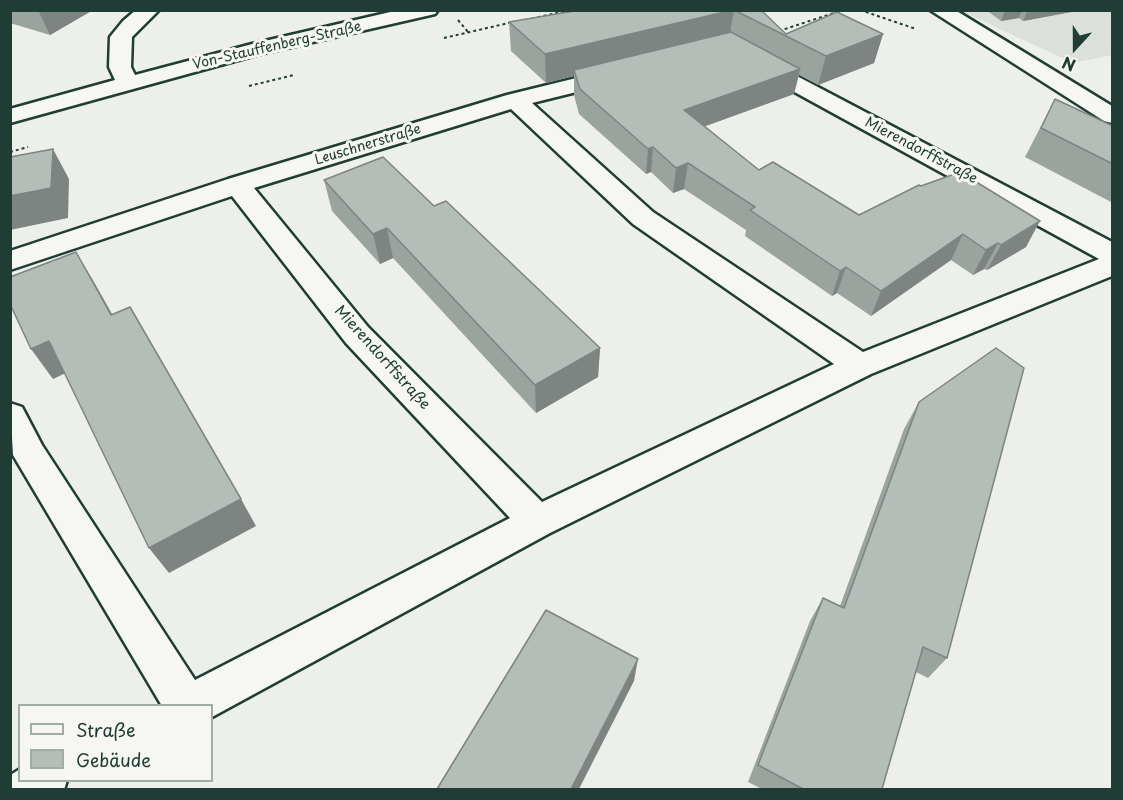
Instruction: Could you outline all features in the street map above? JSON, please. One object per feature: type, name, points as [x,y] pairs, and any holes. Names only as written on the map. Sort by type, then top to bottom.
[{"type":"street","points":[[127,83],[120,67],[121,37],[130,25],[149,10]]},
{"type":"street","name":"Von-Stauffenberg-Straße","points":[[10,116],[256,49],[428,10]]},
{"type":"street","points":[[940,10],[1113,116]]},
{"type":"street","name":"Mierendorffstraße","points":[[730,47],[1113,255]]},
{"type":"street","name":"Leuschnerstraße","points":[[10,261],[237,185],[515,100],[640,70]]},
{"type":"street","points":[[515,100],[643,218],[860,366]]},
{"type":"street","name":"Mierendorffstraße","points":[[237,185],[357,334],[537,522]]},
{"type":"street","points":[[190,704],[537,522],[860,366],[1113,265]]},
{"type":"street","points":[[10,416],[30,455],[187,704]]},
{"type":"path","points":[[525,20],[570,10]]},
{"type":"path","points":[[730,47],[843,10]]},
{"type":"path","points":[[434,40],[513,22]]},
{"type":"path","points":[[238,88],[296,74]]},
{"type":"path","points":[[10,152],[32,146]]},
{"type":"shaded area","points":[[961,11],[1112,11],[1112,55],[1073,63]]},
{"type":"building","points":[[580,10],[733,10],[545,54],[509,22]]},
{"type":"building","points":[[734,10],[761,10],[786,34],[837,12],[883,34],[826,56]]},
{"type":"building","points":[[731,32],[800,69],[684,110],[759,170],[773,162],[859,215],[919,185],[960,172],[1040,221],[1001,245],[998,243],[986,250],[963,234],[881,291],[846,267],[840,271],[750,210],[755,207],[688,163],[676,168],[653,147],[648,149],[580,89],[574,70]]},
{"type":"building","points":[[1055,99],[1113,126],[1113,164],[1041,128]]},
{"type":"building","points":[[53,149],[51,188],[10,196],[10,157]]},
{"type":"building","points":[[383,157],[434,206],[446,201],[600,348],[535,385],[387,228],[373,234],[324,180]]},
{"type":"building","points":[[76,252],[111,315],[130,307],[241,499],[149,548],[49,341],[31,349],[10,304],[10,277]]},
{"type":"building","points":[[996,348],[1024,368],[947,658],[923,647],[882,789],[803,789],[758,765],[823,598],[844,608],[919,402]]},
{"type":"building","points":[[546,610],[638,659],[571,789],[437,789]]}]
